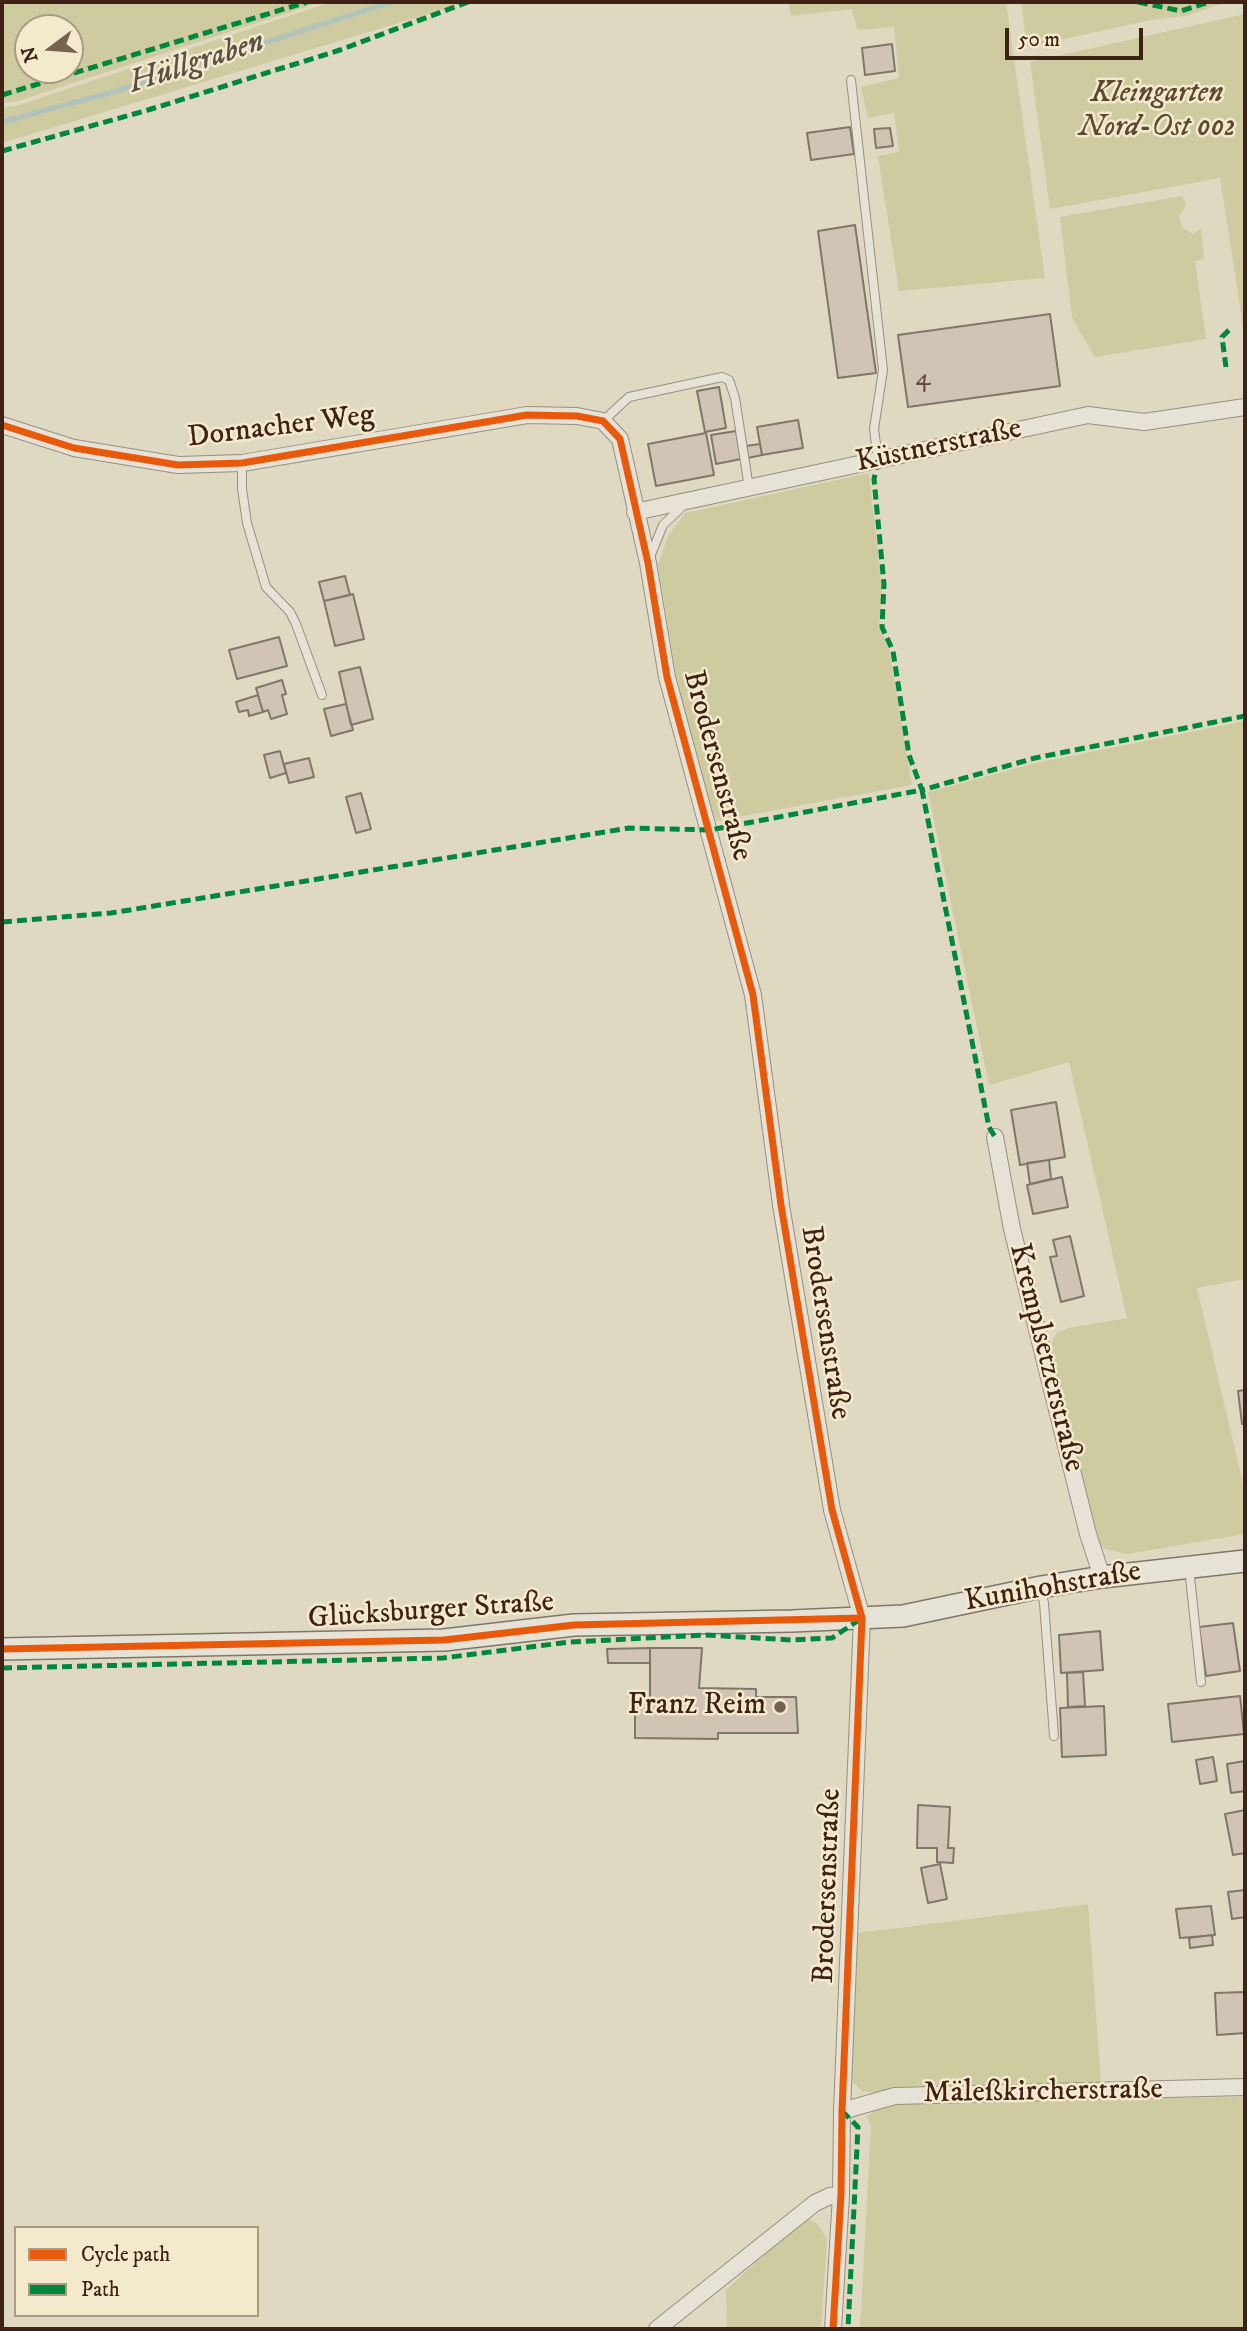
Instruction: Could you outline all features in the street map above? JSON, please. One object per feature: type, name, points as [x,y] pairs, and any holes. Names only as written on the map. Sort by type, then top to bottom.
[{"type":"street","name":"Küstnerstraße","points":[[635,512],[1088,415],[1144,422],[1245,407]]},
{"type":"street","name":"Dornacher Weg","points":[[2,425],[74,448],[178,465],[242,463],[527,415],[577,416],[603,421]]},
{"type":"street","name":"Brodersenstraße","points":[[603,421],[620,439],[648,563],[667,677],[753,995],[781,1205],[832,1510],[862,1618],[841,2195],[833,2329]]},
{"type":"street","name":"Kremplsetzerstraße","points":[[995,1137],[1012,1229],[1088,1534],[1102,1577]]},
{"type":"street","name":"Kunihohstraße","points":[[862,1618],[903,1615],[1102,1577],[1245,1561]]},
{"type":"street","name":"Glücksburger Straße","points":[[2,1649],[444,1640],[574,1625],[862,1618]]},
{"type":"street","name":"Mäleßkircherstraße","points":[[842,2111],[895,2096],[1245,2087]]},
{"type":"street","points":[[657,2329],[815,2203],[830,2196],[841,2195]]},
{"type":"lane","points":[[852,80],[884,370],[874,429],[878,460]]},
{"type":"lane","points":[[603,421],[629,397],[722,377],[729,380],[736,398],[749,488]]},
{"type":"lane","points":[[242,463],[242,489],[247,523],[266,587],[290,612],[322,695]]},
{"type":"lane","points":[[648,563],[663,525],[689,500]]},
{"type":"lane","points":[[1189,1567],[1201,1682]]},
{"type":"lane","points":[[1041,1587],[1054,1736]]},
{"type":"green space","points":[[2,2],[321,2],[84,79],[84,14],[14,14],[14,84],[70,84],[18,101],[2,103]]},
{"type":"green space","points":[[331,2],[468,2],[2,143],[2,108]]},
{"type":"green space","points":[[788,2],[1006,2],[1045,278],[899,291],[878,156],[899,152],[894,113],[868,118],[861,87],[899,78],[894,27],[857,30],[852,9],[791,16]]},
{"type":"green space","points":[[1021,2],[1226,2],[1186,16],[1151,20],[1027,47]]},
{"type":"green space","name":"Kleingarten Nord-Ost 002","points":[[1245,14],[1244,332],[1220,178],[1050,209],[1030,62]]},
{"type":"green space","points":[[1182,196],[1186,205],[1179,216],[1182,227],[1193,234],[1201,228],[1204,259],[1195,261],[1206,339],[1095,357],[1072,318],[1060,217]]},
{"type":"green space","points":[[869,473],[882,590],[879,626],[889,648],[912,785],[716,821],[699,769],[678,686],[658,565],[668,536],[685,513]]},
{"type":"green space","points":[[1245,721],[1245,1279],[1197,1288],[1245,1492],[1245,1534],[1127,1554],[1105,1549],[1093,1537],[1049,1350],[1056,1333],[1069,1328],[1127,1318],[1069,1062],[989,1085],[928,792],[1036,763]]},
{"type":"green space","points":[[1088,1904],[1101,2083],[916,2086],[877,2093],[862,2091],[851,2080],[858,1933]]},
{"type":"green space","points":[[1245,2097],[1245,2329],[860,2329],[871,2125],[866,2117],[878,2107],[895,2102]]},
{"type":"green space","points":[[808,2219],[817,2223],[827,2239],[821,2329],[727,2329],[726,2290],[800,2222]]},
{"type":"building","points":[[892,44],[895,71],[865,75],[862,48]]},
{"type":"building","points":[[850,127],[854,154],[811,160],[807,133]]},
{"type":"building","points":[[890,128],[893,146],[876,148],[874,129]]},
{"type":"building","points":[[855,225],[876,373],[838,378],[818,231]]},
{"type":"building","points":[[1050,314],[1060,386],[908,407],[898,335]]},
{"type":"building","points":[[719,387],[726,428],[705,432],[697,391]]},
{"type":"building","points":[[798,420],[803,448],[762,455],[757,427]]},
{"type":"building","points":[[736,431],[741,459],[716,464],[711,435]]},
{"type":"building","points":[[706,433],[714,475],[656,486],[648,444]]},
{"type":"building","points":[[760,444],[762,455],[748,458],[746,446]]},
{"type":"building","points":[[345,576],[350,595],[324,601],[319,582]]},
{"type":"building","points":[[353,594],[364,639],[335,646],[324,601]]},
{"type":"building","points":[[279,637],[287,666],[237,679],[229,650]]},
{"type":"building","points":[[360,667],[373,719],[351,725],[339,672]]},
{"type":"building","points":[[282,680],[286,694],[282,695],[287,714],[271,719],[268,710],[263,712],[256,688]]},
{"type":"building","points":[[258,695],[263,712],[249,716],[248,710],[239,712],[236,702]]},
{"type":"building","points":[[346,704],[353,730],[331,736],[324,709]]},
{"type":"building","points":[[280,751],[286,773],[270,778],[264,755]]},
{"type":"building","points":[[309,758],[314,777],[289,783],[284,764]]},
{"type":"building","points":[[361,793],[371,829],[356,833],[346,797]]},
{"type":"building","points":[[1056,1102],[1065,1157],[1020,1165],[1011,1110]]},
{"type":"building","points":[[1049,1160],[1051,1179],[1030,1184],[1027,1163]]},
{"type":"building","points":[[1062,1177],[1068,1207],[1033,1214],[1027,1185]]},
{"type":"building","points":[[1070,1236],[1084,1296],[1061,1302],[1050,1257],[1057,1256],[1053,1240]]},
{"type":"building","points":[[1245,1390],[1245,1424],[1242,1424],[1238,1391]]},
{"type":"building","points":[[1233,1623],[1240,1671],[1206,1676],[1199,1627]]},
{"type":"building","points":[[1100,1631],[1103,1670],[1061,1673],[1059,1635]]},
{"type":"building","points":[[650,1648],[702,1648],[699,1688],[756,1689],[756,1697],[796,1697],[798,1733],[718,1733],[718,1739],[635,1738],[635,1699],[650,1698]]},
{"type":"building","points":[[650,1648],[650,1663],[608,1663],[607,1649]]},
{"type":"building","points":[[1083,1672],[1085,1706],[1068,1707],[1067,1673]]},
{"type":"building","points":[[1240,1696],[1244,1734],[1172,1742],[1168,1704]]},
{"type":"building","points":[[1104,1706],[1106,1755],[1062,1757],[1060,1708]]},
{"type":"building","points":[[1213,1757],[1217,1781],[1200,1784],[1196,1760]]},
{"type":"building","points":[[1245,1761],[1245,1791],[1231,1793],[1227,1764]]},
{"type":"building","points":[[918,1805],[950,1807],[948,1848],[954,1848],[953,1863],[937,1862],[937,1848],[917,1848]]},
{"type":"building","points":[[1245,1810],[1245,1853],[1233,1855],[1225,1814]]},
{"type":"building","points":[[940,1864],[947,1899],[928,1903],[921,1868]]},
{"type":"building","points":[[1245,1890],[1245,1917],[1232,1919],[1228,1892]]},
{"type":"building","points":[[1211,1906],[1215,1935],[1180,1938],[1176,1909]]},
{"type":"building","points":[[1212,1935],[1213,1945],[1190,1948],[1189,1938]]},
{"type":"building","points":[[1245,1992],[1245,2033],[1217,2035],[1215,1993]]},
{"type":"waterway","name":"Hüllgraben","points":[[2,122],[113,92],[391,2]]},
{"type":"marked path","points":[[2,95],[307,2]]},
{"type":"marked path","points":[[2,151],[148,110],[340,50],[468,2]]},
{"type":"marked path","points":[[1138,2],[1181,11],[1209,2]]},
{"type":"marked path","points":[[1226,367],[1222,337],[1229,330]]},
{"type":"marked path","points":[[878,460],[874,479],[884,584],[882,627],[893,651],[909,755],[922,790],[1035,758],[1245,716]]},
{"type":"marked path","points":[[2,922],[111,913],[629,828],[710,830],[922,790],[989,1127],[995,1137]]},
{"type":"marked path","points":[[2,1668],[443,1658],[570,1642],[706,1635],[792,1640],[832,1638],[859,1620]]},
{"type":"marked path","points":[[842,2111],[858,2127],[848,2329]]},
{"type":"cycle path","points":[[2,425],[74,448],[178,465],[242,463],[527,415],[577,416],[603,421],[620,439],[648,563],[667,677],[753,995],[781,1205],[832,1510],[862,1618],[841,2195],[833,2329]]},
{"type":"cycle path","points":[[2,1649],[444,1640],[574,1625],[862,1618]]},
{"type":"place","name":"Franz Reim","points":[[780,1707]]}]
